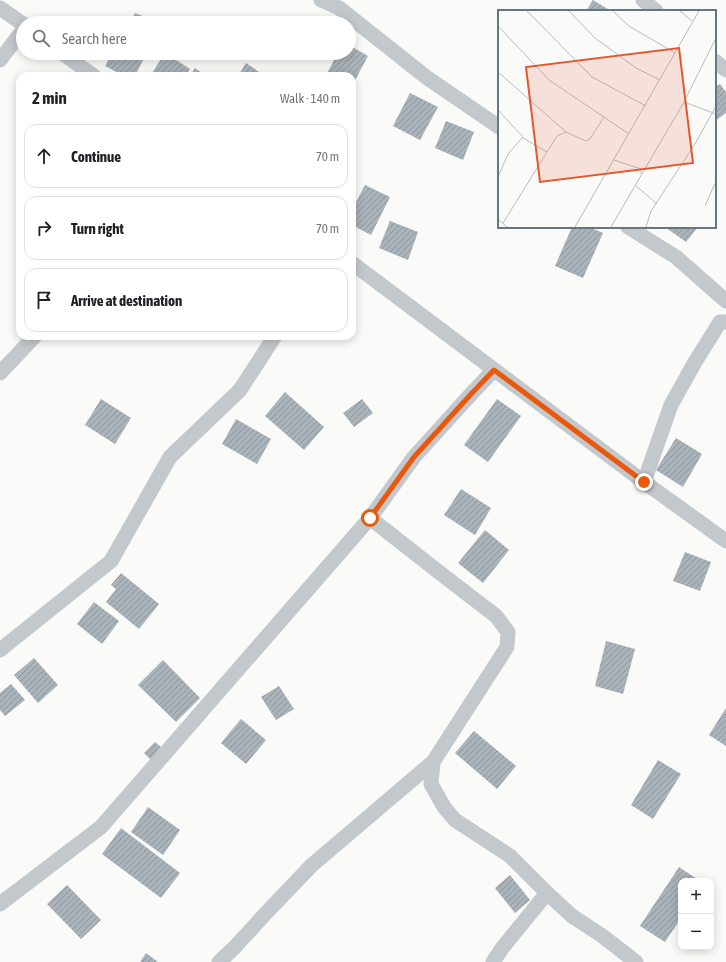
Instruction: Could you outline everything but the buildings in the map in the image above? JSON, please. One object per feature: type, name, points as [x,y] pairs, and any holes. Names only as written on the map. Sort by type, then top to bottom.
[{"type":"street","points":[[321,0],[341,4],[355,16]]},
{"type":"street","points":[[643,0],[655,10]]},
{"type":"street","points":[[0,8],[16,19]]},
{"type":"street","points":[[356,17],[426,77],[498,126]]},
{"type":"street","points":[[0,60],[16,39]]},
{"type":"street","points":[[72,60],[88,72]]},
{"type":"street","points":[[716,62],[726,70]]},
{"type":"street","points":[[630,228],[676,257],[722,297],[723,322],[695,362],[671,405],[644,482]]},
{"type":"street","points":[[356,266],[644,482],[726,541]]},
{"type":"street","points":[[0,373],[31,340]]},
{"type":"street","points":[[0,650],[112,561],[170,457],[240,390],[272,340]]},
{"type":"street","points":[[0,904],[101,826],[370,518],[414,457],[494,370]]},
{"type":"street","points":[[219,962],[312,865],[433,762],[507,647],[508,632],[496,616],[370,518]]},
{"type":"street","points":[[433,762],[431,784],[444,807],[455,820],[510,856],[572,916],[636,962]]},
{"type":"street","points":[[493,962],[503,947],[547,893]]},
{"type":"route","points":[[370,518],[414,457],[494,370],[644,482]]}]
